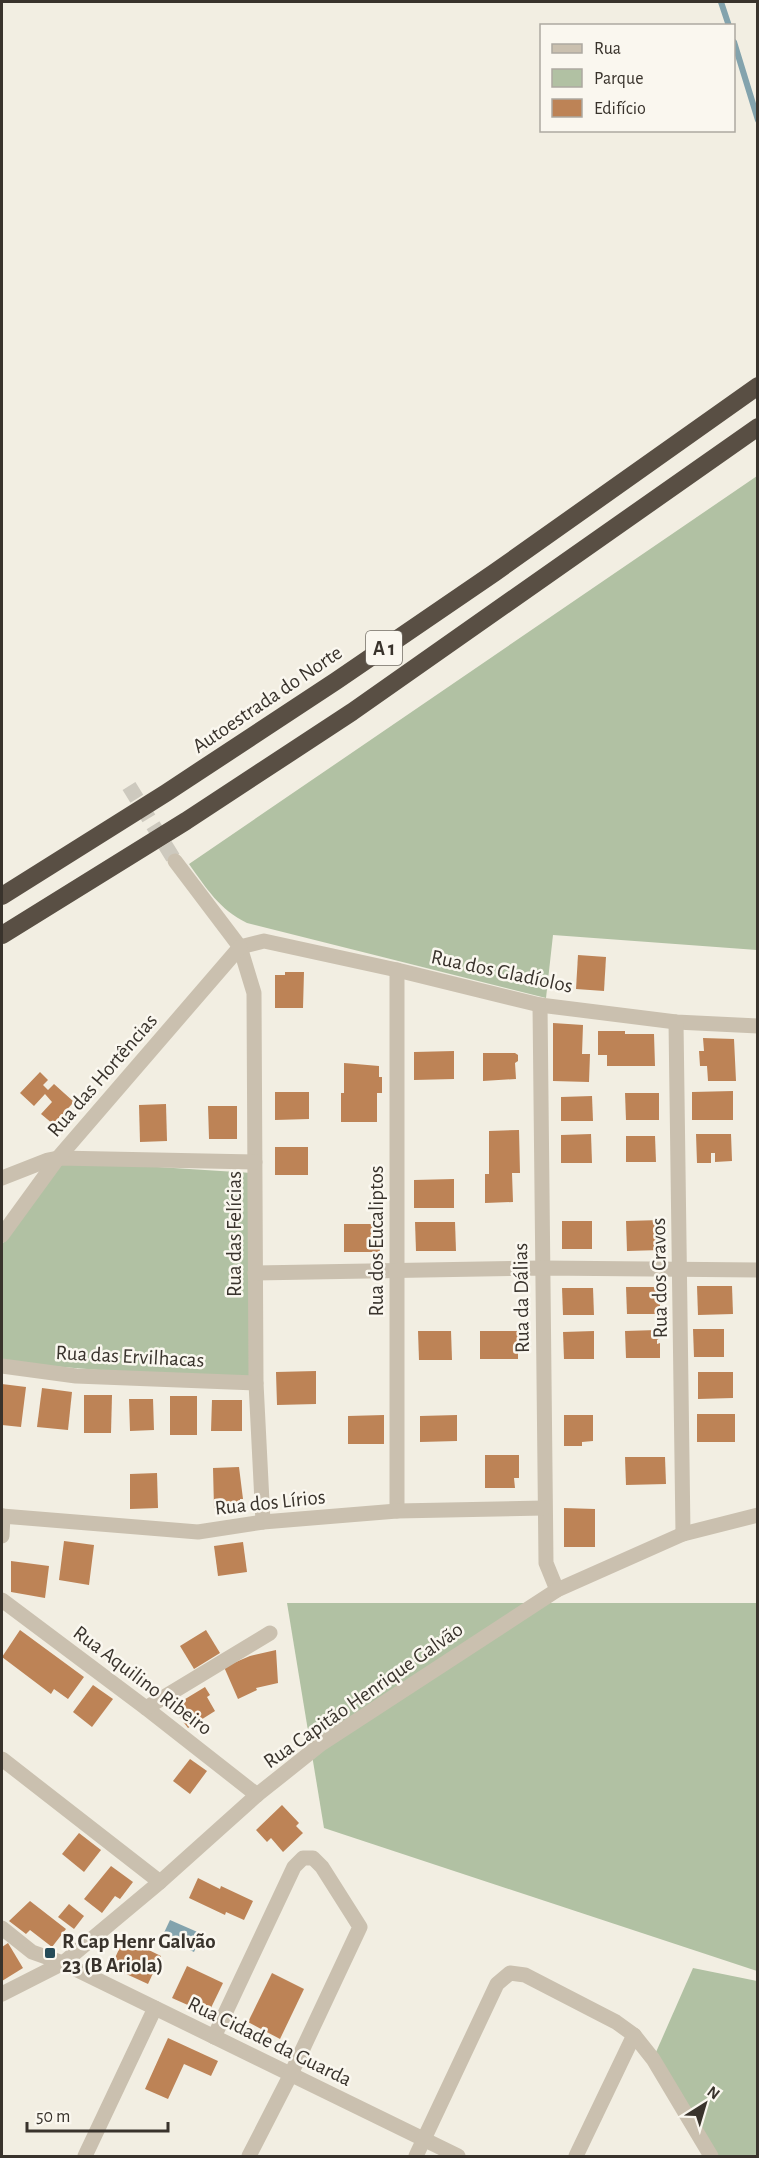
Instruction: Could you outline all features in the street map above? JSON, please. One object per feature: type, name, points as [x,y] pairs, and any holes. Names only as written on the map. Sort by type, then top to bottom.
[{"type":"highway","name":"Autoestrada do Norte","points":[[2,896],[166,793],[336,681],[494,573],[758,386]]},
{"type":"highway","name":"A 1","points":[[2,935],[186,821],[352,712],[758,427]]},
{"type":"street","points":[[175,861],[240,947]]},
{"type":"street","name":"Rua dos Gladíolos","points":[[240,947],[264,941],[540,1005],[676,1022],[758,1026]]},
{"type":"street","name":"Rua das Hortências","points":[[2,1234],[58,1158],[240,947]]},
{"type":"street","name":"Rua das Felícias","points":[[240,947],[254,993],[256,1383],[263,1522]]},
{"type":"street","name":"Rua dos Eucaliptos","points":[[397,970],[398,1511]]},
{"type":"street","name":"Rua da Dálias","points":[[540,1005],[544,1508],[546,1563],[557,1590]]},
{"type":"street","name":"Rua dos Cravos","points":[[676,1022],[683,1534]]},
{"type":"street","points":[[2,1178],[58,1158],[255,1162]]},
{"type":"street","points":[[255,1273],[542,1268],[758,1270]]},
{"type":"street","name":"Rua das Ervilhacas","points":[[2,1366],[76,1376],[256,1383]]},
{"type":"street","name":"Rua dos Lírios","points":[[2,1516],[198,1532],[263,1522],[398,1511],[544,1508]]},
{"type":"street","name":"Rua Capitão Henrique Galvão","points":[[2,1994],[63,1963],[160,1882],[257,1795],[321,1744],[557,1590],[683,1534],[758,1515]]},
{"type":"street","points":[[2,1516],[2,1536]]},
{"type":"street","name":"Rua Aquilino Ribeiro","points":[[2,1600],[257,1795]]},
{"type":"street","points":[[146,1708],[270,1633]]},
{"type":"street","points":[[2,1759],[160,1882]]},
{"type":"street","points":[[214,2037],[294,1867],[303,1858],[313,1858],[322,1867],[360,1927],[249,2157]]},
{"type":"street","name":"Rua Cidade da Guarda","points":[[2,1928],[32,1952],[63,1963],[458,2157]]},
{"type":"street","points":[[416,2157],[497,1984],[510,1973],[525,1976],[616,2022],[634,2035],[653,2059],[711,2157]]},
{"type":"street","points":[[85,2157],[155,2008]]},
{"type":"street","points":[[576,2157],[634,2035]]},
{"type":"green space","points":[[757,476],[757,950],[553,935],[546,998],[247,923],[221,905],[189,864]]},
{"type":"green space","points":[[48,1160],[252,1173],[256,1383],[2,1362],[2,1245]]},
{"type":"green space","points":[[287,1603],[757,1603],[757,1971],[324,1828]]},
{"type":"green space","points":[[693,1968],[757,1981],[757,2156],[711,2156],[653,2059]]},
{"type":"water","points":[[170,1920],[202,1934],[194,1952],[162,1937]]},
{"type":"building","points":[[578,955],[606,957],[604,991],[576,989]]},
{"type":"building","points":[[285,972],[304,972],[303,1008],[275,1008],[275,975],[285,975]]},
{"type":"building","points":[[553,1023],[583,1025],[582,1054],[590,1054],[589,1082],[553,1081]]},
{"type":"building","points":[[598,1031],[654,1034],[655,1066],[607,1066],[607,1055],[598,1055]]},
{"type":"building","points":[[703,1038],[734,1039],[736,1081],[708,1081],[707,1066],[700,1066],[699,1051],[704,1051]]},
{"type":"building","points":[[454,1051],[454,1079],[414,1080],[414,1052]]},
{"type":"building","points":[[483,1053],[515,1053],[518,1055],[518,1061],[515,1063],[516,1079],[483,1081]]},
{"type":"building","points":[[344,1063],[379,1066],[382,1093],[377,1093],[377,1122],[341,1122]]},
{"type":"building","points":[[40,1072],[48,1080],[43,1085],[48,1090],[54,1084],[74,1102],[53,1124],[41,1114],[52,1102],[45,1094],[34,1106],[20,1093]]},
{"type":"building","points":[[733,1091],[733,1120],[692,1120],[692,1092]]},
{"type":"building","points":[[275,1092],[309,1092],[309,1119],[275,1120]]},
{"type":"building","points":[[625,1093],[659,1093],[659,1120],[626,1120]]},
{"type":"building","points":[[592,1096],[593,1121],[561,1121],[561,1097]]},
{"type":"building","points":[[166,1104],[167,1141],[140,1142],[139,1105]]},
{"type":"building","points":[[208,1106],[237,1106],[237,1139],[209,1139]]},
{"type":"building","points":[[519,1130],[520,1173],[512,1173],[513,1202],[485,1203],[485,1174],[489,1174],[489,1131]]},
{"type":"building","points":[[591,1134],[592,1163],[561,1163],[561,1135]]},
{"type":"building","points":[[696,1134],[731,1134],[732,1161],[715,1162],[715,1153],[711,1153],[711,1163],[697,1163]]},
{"type":"building","points":[[626,1136],[655,1136],[656,1162],[626,1162]]},
{"type":"building","points":[[275,1147],[308,1147],[308,1175],[275,1175]]},
{"type":"building","points":[[454,1179],[454,1208],[414,1208],[414,1180]]},
{"type":"building","points":[[661,1220],[661,1250],[627,1251],[626,1221]]},
{"type":"building","points":[[562,1221],[592,1221],[592,1249],[562,1249]]},
{"type":"building","points":[[415,1222],[455,1222],[456,1251],[416,1251]]},
{"type":"building","points":[[344,1224],[380,1224],[380,1252],[344,1252]]},
{"type":"building","points":[[697,1286],[732,1286],[733,1314],[698,1315]]},
{"type":"building","points":[[626,1287],[660,1287],[660,1314],[627,1314]]},
{"type":"building","points":[[562,1288],[593,1288],[594,1315],[563,1315]]},
{"type":"building","points":[[693,1329],[724,1329],[724,1357],[694,1357]]},
{"type":"building","points":[[657,1330],[660,1333],[657,1344],[660,1343],[660,1358],[626,1358],[625,1331]]},
{"type":"building","points":[[418,1331],[451,1331],[452,1360],[419,1360]]},
{"type":"building","points":[[480,1331],[518,1331],[518,1359],[480,1359]]},
{"type":"building","points":[[594,1331],[594,1359],[564,1359],[563,1332]]},
{"type":"building","points":[[316,1371],[316,1404],[277,1405],[276,1372]]},
{"type":"building","points":[[698,1372],[733,1372],[733,1398],[698,1399]]},
{"type":"building","points":[[2,1384],[26,1387],[21,1427],[2,1425]]},
{"type":"building","points":[[42,1388],[72,1392],[68,1430],[37,1427]]},
{"type":"building","points":[[84,1395],[112,1395],[111,1433],[84,1433]]},
{"type":"building","points":[[170,1396],[197,1396],[197,1435],[170,1435]]},
{"type":"building","points":[[129,1399],[153,1399],[154,1430],[130,1431]]},
{"type":"building","points":[[212,1400],[242,1400],[242,1431],[211,1431]]},
{"type":"building","points":[[697,1414],[735,1414],[735,1442],[697,1442]]},
{"type":"building","points":[[384,1415],[384,1444],[348,1444],[348,1416]]},
{"type":"building","points":[[457,1415],[457,1441],[420,1442],[420,1416]]},
{"type":"building","points":[[564,1415],[593,1415],[593,1441],[582,1442],[582,1446],[564,1446]]},
{"type":"building","points":[[485,1455],[519,1455],[519,1478],[514,1478],[515,1488],[485,1488]]},
{"type":"building","points":[[625,1457],[665,1457],[666,1484],[626,1485]]},
{"type":"building","points":[[239,1467],[243,1499],[240,1499],[240,1507],[214,1508],[213,1468]]},
{"type":"building","points":[[157,1473],[158,1508],[130,1509],[130,1474]]},
{"type":"building","points":[[564,1508],[595,1509],[595,1547],[564,1547]]},
{"type":"building","points":[[64,1541],[94,1545],[89,1585],[59,1580]]},
{"type":"building","points":[[243,1542],[247,1572],[218,1576],[214,1546]]},
{"type":"building","points":[[11,1561],[49,1566],[45,1598],[11,1592]]},
{"type":"building","points":[[20,1630],[84,1677],[68,1699],[54,1689],[51,1694],[2,1657]]},
{"type":"building","points":[[206,1630],[220,1653],[194,1669],[180,1646]]},
{"type":"building","points":[[276,1650],[278,1683],[256,1688],[257,1690],[238,1699],[224,1667],[250,1656]]},
{"type":"building","points":[[93,1685],[113,1699],[92,1727],[73,1712]]},
{"type":"building","points":[[205,1687],[210,1695],[207,1697],[215,1711],[188,1728],[172,1707]]},
{"type":"building","points":[[190,1759],[207,1771],[190,1794],[173,1781]]},
{"type":"building","points":[[282,1805],[299,1823],[296,1826],[303,1833],[283,1852],[271,1838],[267,1842],[256,1830]]},
{"type":"building","points":[[79,1833],[101,1850],[84,1872],[62,1854]]},
{"type":"building","points":[[111,1866],[133,1882],[120,1899],[115,1896],[102,1913],[84,1899]]},
{"type":"building","points":[[198,1878],[253,1901],[244,1920],[226,1912],[225,1915],[189,1898]]},
{"type":"building","points":[[30,1901],[66,1929],[52,1947],[30,1930],[26,1934],[9,1921]]},
{"type":"building","points":[[69,1904],[84,1916],[74,1929],[58,1917]]},
{"type":"building","points":[[124,1938],[161,1956],[148,1984],[111,1967]]},
{"type":"building","points":[[8,1943],[23,1968],[2,1981],[2,1947]]},
{"type":"building","points":[[187,1966],[223,1983],[208,2014],[172,1998]]},
{"type":"building","points":[[272,1973],[304,1989],[280,2039],[248,2022]]},
{"type":"building","points":[[168,2038],[218,2061],[211,2076],[184,2064],[168,2099],[145,2089]]},
{"type":"waterway","points":[[721,2],[728,24]]},
{"type":"waterway","points":[[735,45],[758,120]]},
{"type":"tunnel","points":[[129,786],[175,861]]},
{"type":"place","name":"R Cap Henr Galvão 23 (B Ariola)","points":[[50,1953]]}]
